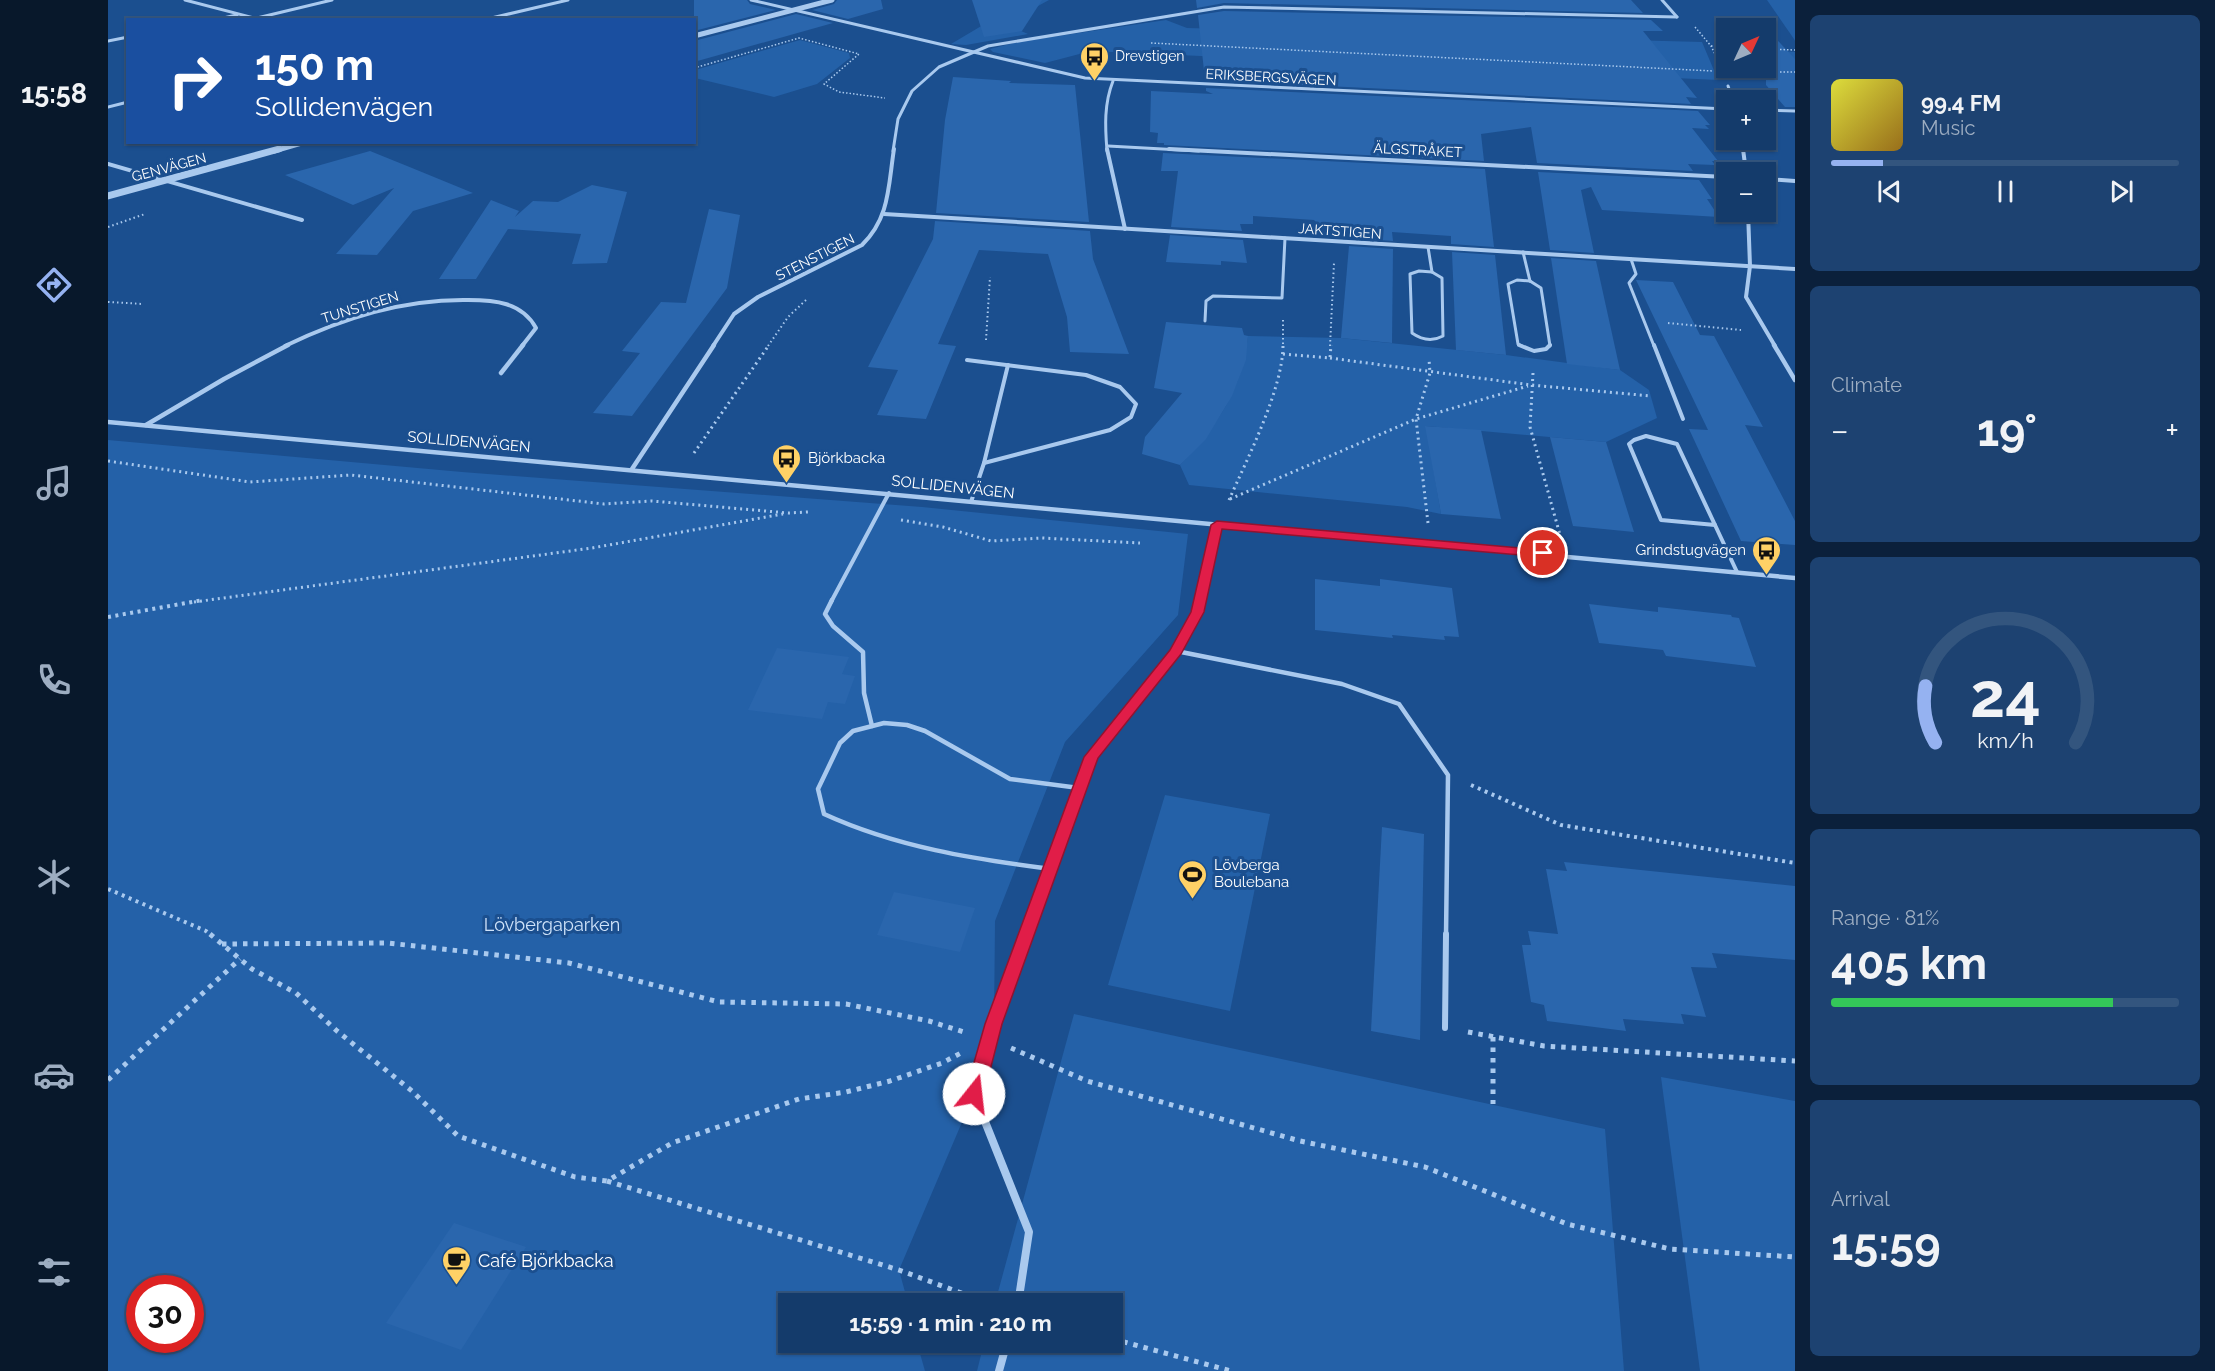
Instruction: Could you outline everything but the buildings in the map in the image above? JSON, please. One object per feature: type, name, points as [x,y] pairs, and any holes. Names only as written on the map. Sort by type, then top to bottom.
[{"type":"street","points":[[185,0],[257,18],[332,0]]},
{"type":"street","points":[[492,18],[568,0]]},
{"type":"street","name":"ERIKSBERGSVÄGEN","points":[[751,0],[1066,74],[1113,81],[1716,109]]},
{"type":"street","points":[[696,35],[832,0]]},
{"type":"street","points":[[1224,7],[1225,0]]},
{"type":"street","name":"STENSTIGEN","points":[[632,469],[734,314],[758,297],[862,245],[875,232],[884,214],[897,119],[907,99],[912,91],[939,67],[970,52],[1011,40],[1224,7],[1677,17],[1662,0]]},
{"type":"street","points":[[223,18],[240,14]]},
{"type":"street","points":[[108,41],[126,37]]},
{"type":"street","points":[[1113,81],[1108,89],[1105,111],[1113,186],[1125,229]]},
{"type":"street","points":[[1728,86],[1729,90]]},
{"type":"street","points":[[108,107],[126,102]]},
{"type":"street","points":[[1776,110],[1795,111]]},
{"type":"street","name":"GENVÄGEN","points":[[108,196],[298,144]]},
{"type":"street","name":"ÄLGSTRÅKET","points":[[1108,146],[1716,176]]},
{"type":"street","points":[[108,164],[302,220]]},
{"type":"street","points":[[1776,179],[1795,180]]},
{"type":"street","name":"JAKTSTIGEN","points":[[884,214],[1795,269]]},
{"type":"street","points":[[1748,222],[1750,266],[1746,297],[1795,380]]},
{"type":"street","name":"TUNSTIGEN","points":[[145,426],[224,379],[305,337],[394,305],[437,299],[469,298],[521,309],[532,317],[536,328],[501,373]]},
{"type":"street","name":"SOLLIDENVÄGEN","points":[[108,422],[1795,578]]},
{"type":"street","points":[[1020,1293],[1029,1232],[974,1094],[990,1039],[1091,757],[1176,651],[1198,612],[1217,525]]},
{"type":"street","points":[[999,1371],[1004,1353]]},
{"type":"lane","points":[[1205,321],[1206,301],[1213,296],[1282,298],[1285,238]]},
{"type":"lane","points":[[1428,247],[1432,272]]},
{"type":"lane","points":[[1524,252],[1530,281]]},
{"type":"lane","points":[[1630,259],[1636,274],[1629,283],[1683,419]]},
{"type":"lane","points":[[1419,271],[1432,272],[1442,278],[1443,336],[1429,340],[1412,333],[1410,274],[1419,271]]},
{"type":"lane","points":[[1517,280],[1530,281],[1541,288],[1550,347],[1547,350],[1536,351],[1518,344],[1508,284],[1517,280]]},
{"type":"lane","points":[[968,360],[1086,375],[1120,387],[1137,404],[1131,417],[1110,430],[984,463]]},
{"type":"lane","points":[[971,501],[984,463],[1008,365]]},
{"type":"lane","points":[[1715,525],[1661,520],[1629,444],[1634,439],[1646,436],[1662,438],[1677,444],[1715,525],[1737,572]]},
{"type":"lane","points":[[872,726],[864,693],[863,652],[833,626],[825,614],[889,493]]},
{"type":"lane","points":[[1176,651],[1342,684],[1399,704],[1448,775],[1445,1028]]},
{"type":"lane","points":[[1051,869],[966,858],[857,829],[824,814],[818,789],[840,743],[854,731],[884,723],[907,725],[925,731],[1010,779],[1080,788]]},
{"type":"path","points":[[1690,20],[1716,56]]},
{"type":"path","points":[[696,67],[799,38],[859,54],[824,84],[839,92],[907,99]]},
{"type":"path","points":[[1150,43],[1716,71]]},
{"type":"path","points":[[1711,46],[1716,46]]},
{"type":"path","points":[[1776,49],[1795,50]]},
{"type":"path","points":[[1776,72],[1795,72]]},
{"type":"path","points":[[1726,78],[1728,86]]},
{"type":"path","points":[[108,227],[145,214]]},
{"type":"path","points":[[1330,358],[1335,241]]},
{"type":"path","points":[[986,362],[990,277]]},
{"type":"path","points":[[690,458],[788,317],[811,295]]},
{"type":"path","points":[[1217,525],[1269,406],[1284,354],[1282,298]]},
{"type":"path","points":[[108,302],[143,304]]},
{"type":"path","points":[[1647,326],[1672,322],[1768,334]]},
{"type":"path","points":[[1429,340],[1430,373],[1416,419],[1431,543]]},
{"type":"path","points":[[1536,351],[1531,385],[1530,427],[1565,555]]},
{"type":"path","points":[[1284,354],[1531,385],[1676,398]]},
{"type":"path","points":[[1230,499],[1416,419],[1531,385]]},
{"type":"path","points":[[108,461],[250,482],[351,475],[604,504],[652,501],[788,513],[809,512]]},
{"type":"path","points":[[108,617],[267,590],[597,548],[732,526],[788,513]]},
{"type":"path","points":[[877,516],[942,527],[992,541],[1042,538],[1143,543]]},
{"type":"path","points":[[1448,775],[1561,825],[1795,862]]},
{"type":"path","points":[[108,889],[206,931],[252,969],[296,993],[337,1031],[412,1091],[458,1136],[575,1177],[607,1181],[899,1270],[961,1293]]},
{"type":"path","points":[[222,944],[388,943],[570,963],[719,1002],[846,1004],[929,1021],[990,1039],[1087,1081],[1300,1141],[1425,1167],[1567,1224],[1670,1249],[1795,1257]]},
{"type":"path","points":[[108,1080],[240,959]]},
{"type":"path","points":[[1445,1028],[1544,1046],[1795,1061]]},
{"type":"path","points":[[607,1181],[672,1143],[799,1099],[846,1092],[890,1081],[942,1063],[964,1052],[979,1037]]},
{"type":"path","points":[[1493,1037],[1493,1104]]},
{"type":"path","points":[[1123,1342],[1231,1371]]},
{"type":"green space","points":[[1025,0],[1049,0],[1005,24],[1028,34],[966,45],[951,44]]},
{"type":"green space","points":[[1767,0],[1795,0],[1795,41],[1794,39]]},
{"type":"green space","points":[[1166,20],[1187,28],[1702,42],[1718,80],[1091,51],[1045,63],[993,52],[990,49],[1018,42]]},
{"type":"green space","points":[[800,40],[849,53],[850,58],[817,84],[774,97],[696,78],[696,70]]},
{"type":"green space","points":[[1776,51],[1795,52],[1795,80],[1738,79],[1776,78]]},
{"type":"green space","points":[[1248,336],[1341,338],[1506,355],[1620,370],[1649,390],[1657,418],[1606,442],[1426,426],[1441,514],[1407,507],[1189,485],[1180,465],[1205,437],[1226,406],[1240,373]]},
{"type":"green space","name":"Lövbergaparken","points":[[108,440],[462,472],[922,507],[1188,534],[1178,615],[1065,742],[995,921],[994,1024],[974,1094],[899,1270],[905,1293],[778,1293],[778,1353],[920,1353],[925,1371],[108,1371]]},
{"type":"green space","name":"Lövberga Boulebana","points":[[1165,795],[1270,814],[1230,1011],[1108,985]]},
{"type":"green space","points":[[1074,1014],[1605,1129],[1624,1371],[977,1371],[982,1353],[1123,1353],[1123,1293],[998,1293]]},
{"type":"green space","points":[[1661,1077],[1795,1101],[1795,1371],[1700,1371]]},
{"type":"place","name":"Drevstigen","points":[[1094,82]]},
{"type":"place","name":"Björkbacka","points":[[787,484]]},
{"type":"place","name":"Grindstugvägen","points":[[1767,576]]},
{"type":"place","name":"Lövberga Boulebana","points":[[1193,900]]},
{"type":"place","name":"Café Björkbacka","points":[[457,1286]]},
{"type":"route","points":[[974,1094],[994,1024],[1091,757],[1176,651],[1198,612],[1211,544],[1217,525],[1543,553]]}]
